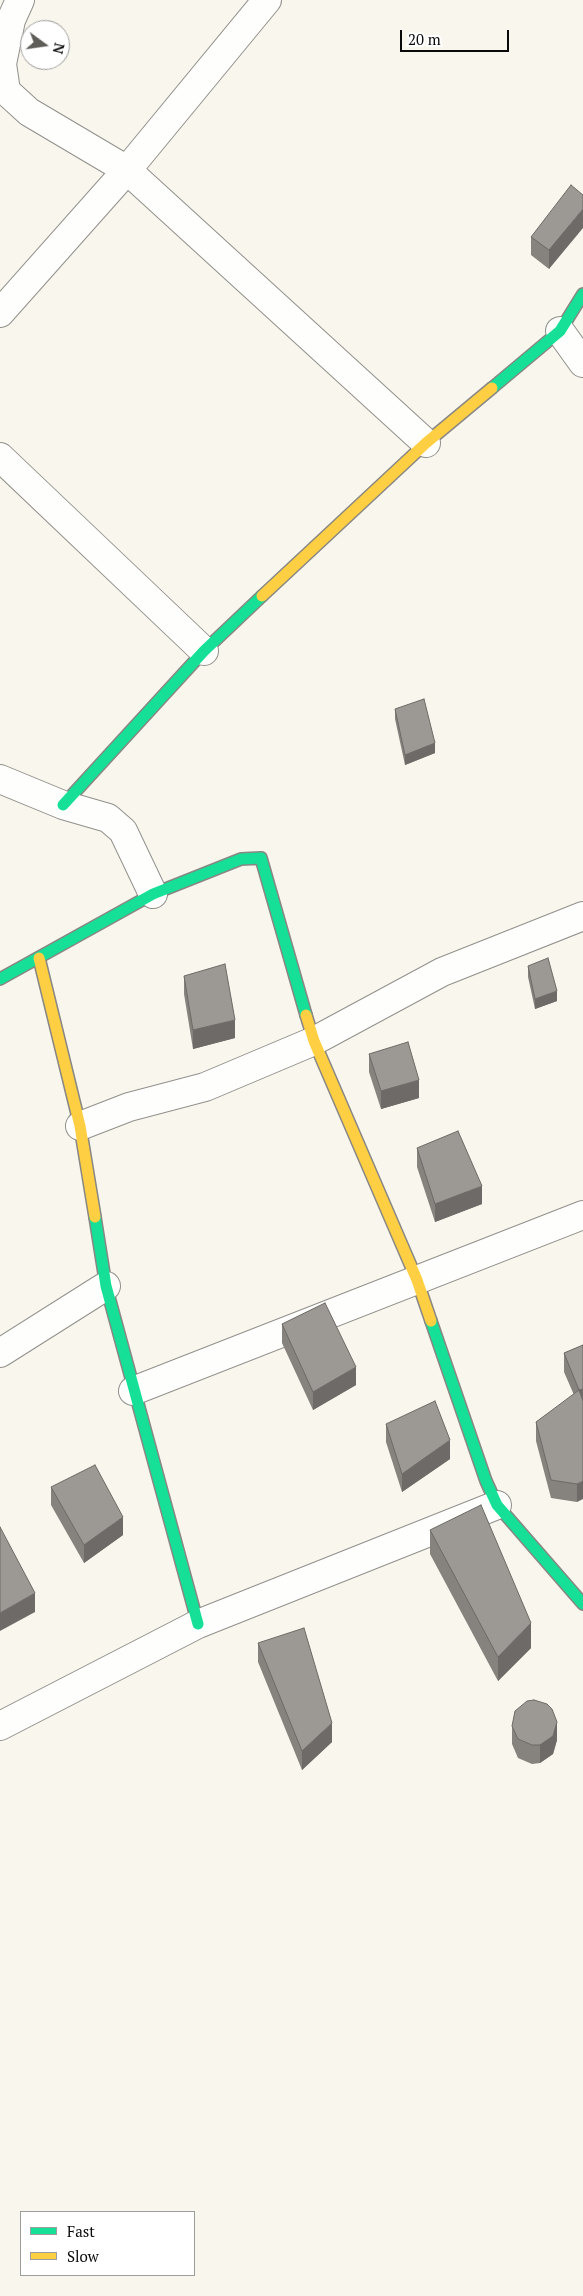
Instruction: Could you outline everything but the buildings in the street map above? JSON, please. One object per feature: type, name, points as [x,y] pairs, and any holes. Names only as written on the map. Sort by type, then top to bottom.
[{"type":"street","points":[[20,0],[11,20],[2,64],[6,91],[29,112],[128,170],[426,443]]},
{"type":"street","points":[[0,313],[128,170],[267,0]]},
{"type":"street","points":[[63,805],[204,651],[343,518],[426,443],[560,331],[583,294]]},
{"type":"street","points":[[560,331],[583,363]]},
{"type":"street","points":[[0,457],[204,651]]},
{"type":"street","points":[[0,779],[63,805],[108,818],[123,831],[153,894]]},
{"type":"street","points":[[0,979],[153,894],[241,859],[261,858],[314,1041],[417,1280],[486,1481],[498,1505],[583,1604]]},
{"type":"street","points":[[80,1126],[129,1107],[205,1087],[314,1041],[442,972],[583,916]]},
{"type":"street","points":[[39,958],[80,1126],[106,1286],[133,1391],[198,1624]]},
{"type":"street","points":[[133,1391],[583,1215]]},
{"type":"street","points":[[0,1353],[106,1286]]},
{"type":"street","points":[[0,1726],[198,1624],[498,1505]]},
{"type":"traffic: fast","points":[[492,388],[560,331],[583,294]]},
{"type":"traffic: fast","points":[[63,805],[204,651],[262,596]]},
{"type":"traffic: fast","points":[[0,979],[153,894],[241,859],[261,858],[306,1015]]},
{"type":"traffic: fast","points":[[95,1217],[106,1286],[198,1624]]},
{"type":"traffic: fast","points":[[431,1321],[486,1481],[497,1505],[583,1604]]},
{"type":"traffic: slow","points":[[262,596],[426,443],[492,388]]},
{"type":"traffic: slow","points":[[39,958],[80,1126],[95,1217]]},
{"type":"traffic: slow","points":[[306,1015],[314,1041],[417,1280],[431,1321]]}]
